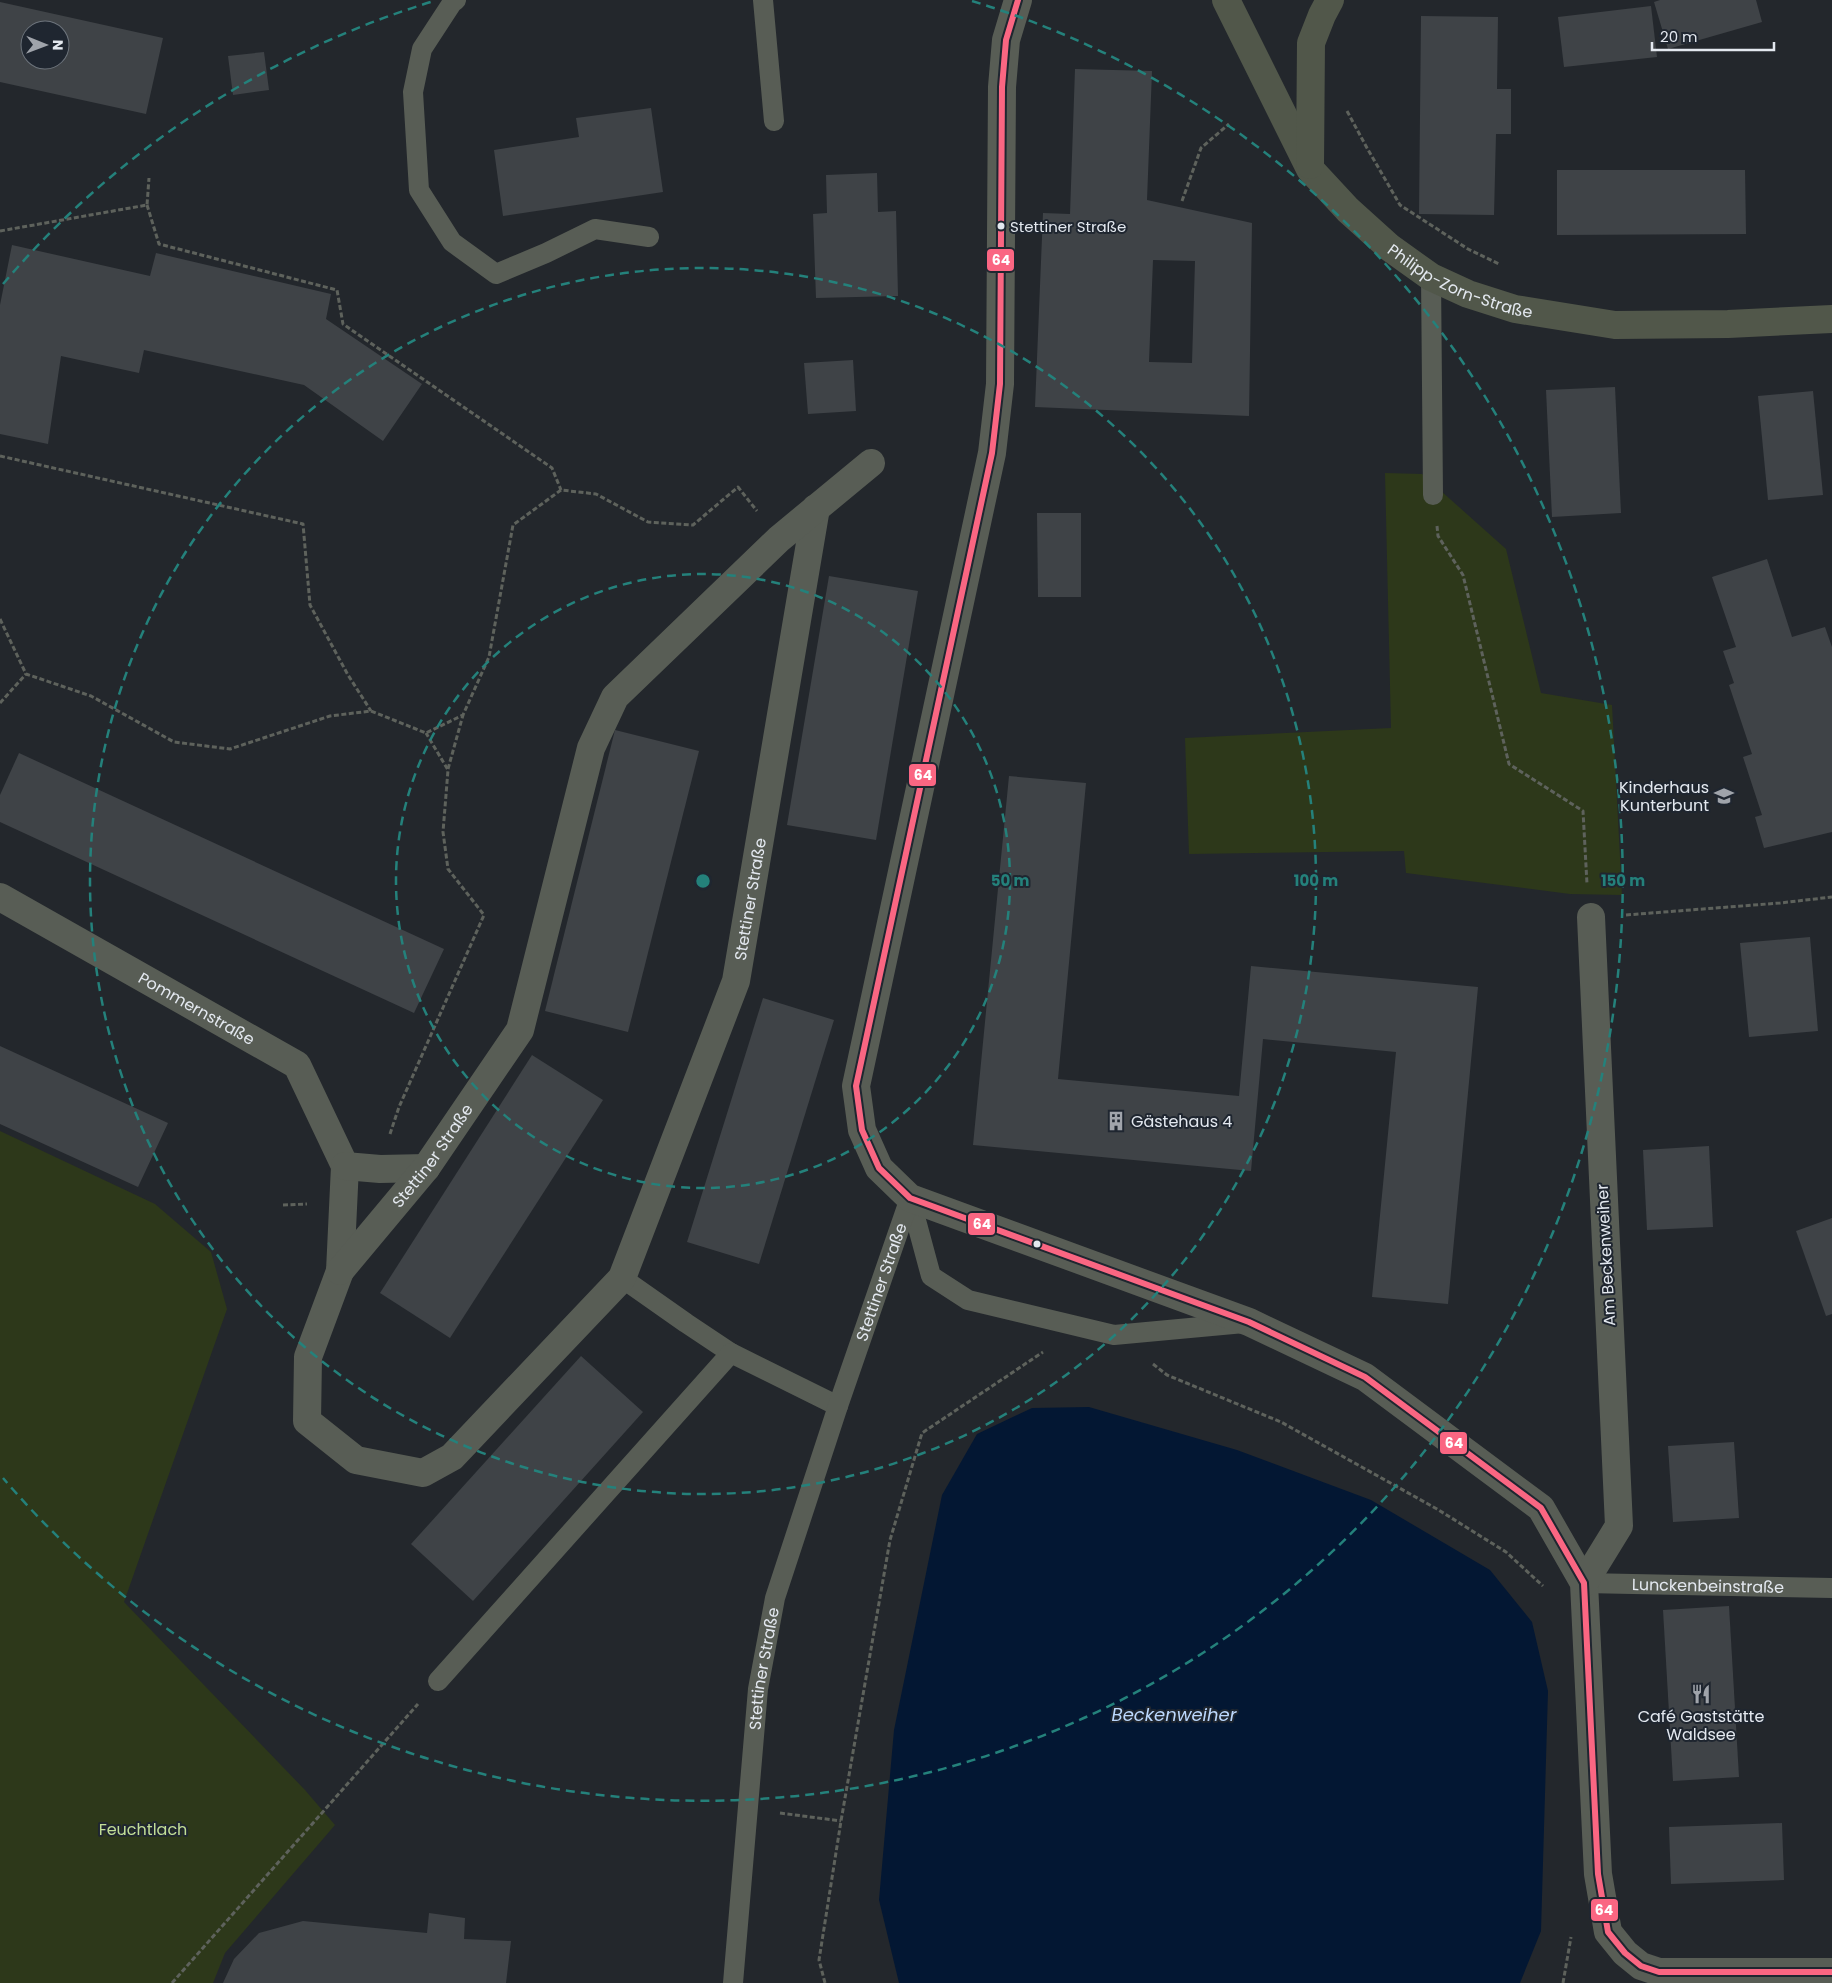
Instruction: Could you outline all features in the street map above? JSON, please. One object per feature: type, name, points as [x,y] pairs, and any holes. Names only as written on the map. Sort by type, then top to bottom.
[{"type":"main road","name":"Philipp-Zorn-Straße","points":[[1226,0],[1310,169],[1348,210],[1389,247],[1431,276],[1468,294],[1515,309],[1615,325],[1728,324],[1832,319]]},
{"type":"main road","points":[[1310,169],[1311,43],[1330,0]]},
{"type":"street","points":[[1018,0],[1006,40],[1002,88],[1000,384],[992,453],[856,1086],[862,1130],[879,1168],[910,1198],[1249,1322],[1365,1377],[1541,1508],[1584,1583],[1598,1874],[1608,1932],[1641,1975],[1659,1972],[1832,1972]]},
{"type":"street","name":"Stettiner Straße","points":[[340,1271],[426,1168],[520,1030],[591,748],[615,697],[779,539],[872,462]]},
{"type":"street","name":"Stettiner Straße","points":[[345,1166],[340,1271],[308,1357],[307,1421],[356,1460],[423,1473],[452,1457],[622,1278],[736,981],[816,508]]},
{"type":"street","name":"Pommernstraße","points":[[0,897],[297,1065],[345,1166]]},
{"type":"street","name":"Am Beckenweiher","points":[[1584,1583],[1619,1526],[1591,917]]},
{"type":"street","points":[[345,1166],[380,1169],[426,1168]]},
{"type":"lane","points":[[456,0],[452,2],[422,49],[413,92],[419,190],[452,242],[496,274],[546,254],[595,229],[649,237]]},
{"type":"lane","points":[[762,0],[774,121]]},
{"type":"lane","points":[[1431,276],[1434,495]]},
{"type":"lane","points":[[910,1198],[931,1276],[968,1300],[1114,1335],[1249,1322]]},
{"type":"lane","name":"Stettiner Straße","points":[[733,1983],[758,1688],[775,1598],[838,1406],[910,1198]]},
{"type":"lane","points":[[622,1278],[731,1353],[838,1406]]},
{"type":"lane","points":[[438,1681],[731,1353]]},
{"type":"lane","name":"Lunckenbeinstraße","points":[[1584,1583],[1832,1588]]},
{"type":"path","points":[[1347,110],[1400,205],[1468,249],[1501,265]]},
{"type":"path","points":[[1182,201],[1201,148],[1229,124]]},
{"type":"path","points":[[149,178],[147,205],[158,244],[337,290],[343,324],[552,468],[561,490]]},
{"type":"path","points":[[0,231],[147,205]]},
{"type":"path","points":[[0,456],[303,524],[310,605],[348,675],[371,711]]},
{"type":"path","points":[[380,1169],[399,1107],[484,915],[448,869],[443,832],[448,770],[463,715],[489,658],[513,525],[561,490],[596,494],[648,522],[693,524],[738,487]]},
{"type":"path","points":[[1434,495],[1438,536],[1463,575],[1509,764],[1584,811],[1587,891],[1591,917],[1780,904],[1832,897]]},
{"type":"path","points":[[0,619],[26,674],[91,696],[174,742],[230,749],[330,716],[371,711],[426,733],[448,770]]},
{"type":"path","points":[[0,703],[26,674]]},
{"type":"path","points":[[426,733],[463,715]]},
{"type":"path","points":[[283,1205],[344,1202]]},
{"type":"path","points":[[825,1983],[819,1960],[890,1540],[922,1433],[1081,1327]]},
{"type":"path","points":[[1114,1335],[1167,1375],[1281,1422],[1437,1508],[1506,1552],[1546,1589]]},
{"type":"path","points":[[172,1983],[438,1681]]},
{"type":"path","points":[[749,1808],[841,1821]]},
{"type":"path","points":[[1563,1983],[1573,1928]]},
{"type":"green space","points":[[1385,473],[1422,474],[1506,549],[1541,693],[1612,705],[1622,895],[1570,894],[1406,873],[1404,851],[1189,854],[1185,738],[1391,728]]},
{"type":"green space","name":"Feuchtlach","points":[[0,1131],[155,1204],[211,1252],[227,1309],[124,1602],[305,1790],[335,1825],[225,1953],[213,1983],[0,1983]]},
{"type":"water","name":"Beckenweiher","points":[[1089,1407],[1237,1450],[1371,1500],[1490,1570],[1532,1622],[1548,1691],[1541,1931],[1520,1983],[899,1983],[879,1900],[894,1730],[942,1495],[977,1434],[1032,1408]]},
{"type":"building","points":[[1660,0],[1756,0],[1762,22],[1668,49],[1654,2]]},
{"type":"building","points":[[0,2],[163,38],[146,114],[0,82]]},
{"type":"building","points":[[1651,6],[1657,57],[1564,67],[1558,17]]},
{"type":"building","points":[[1421,16],[1498,17],[1497,89],[1511,89],[1511,134],[1496,134],[1494,215],[1419,214]]},
{"type":"building","points":[[264,52],[269,90],[233,95],[228,56]]},
{"type":"building","points":[[1075,69],[1152,71],[1147,200],[1252,223],[1249,416],[1035,407],[1043,213],[1070,214]],"holes":[[[1153,260],[1195,261],[1192,363],[1149,362]]]},
{"type":"building","points":[[651,108],[663,192],[503,216],[494,150],[579,137],[576,118]]},
{"type":"building","points":[[1557,170],[1745,170],[1746,234],[1557,235]]},
{"type":"building","points":[[877,173],[878,212],[896,211],[898,296],[816,298],[813,214],[827,213],[826,175]]},
{"type":"building","points":[[12,245],[150,276],[156,253],[331,294],[326,319],[422,384],[383,441],[304,385],[144,350],[139,373],[61,356],[48,444],[0,434],[0,305]]},
{"type":"building","points":[[853,360],[856,411],[808,414],[804,363]]},
{"type":"building","points":[[1615,387],[1621,513],[1552,517],[1546,390]]},
{"type":"building","points":[[1813,391],[1823,495],[1768,500],[1758,396]]},
{"type":"building","points":[[1037,513],[1081,513],[1081,597],[1038,597]]},
{"type":"building","points":[[1767,559],[1792,637],[1825,627],[1832,647],[1832,832],[1764,848],[1755,817],[1762,815],[1743,757],[1752,754],[1729,685],[1734,683],[1723,651],[1736,647],[1712,577]]},
{"type":"building","points":[[829,576],[918,591],[876,840],[787,825]]},
{"type":"building","points":[[615,730],[699,751],[628,1032],[545,1011]]},
{"type":"building","points":[[19,753],[444,949],[414,1013],[0,822],[0,795]]},
{"type":"building","points":[[1009,776],[1086,783],[1058,1079],[1239,1096],[1251,966],[1478,987],[1448,1304],[1372,1297],[1396,1052],[1263,1039],[1251,1171],[973,1145]]},
{"type":"building","points":[[1810,937],[1818,1031],[1749,1037],[1740,943]]},
{"type":"building","points":[[763,998],[834,1020],[759,1264],[687,1242]]},
{"type":"building","points":[[0,1046],[168,1123],[138,1187],[0,1124]]},
{"type":"building","points":[[532,1055],[603,1100],[450,1338],[380,1293]]},
{"type":"building","points":[[1709,1146],[1713,1227],[1647,1230],[1643,1150]]},
{"type":"building","points":[[1832,1218],[1832,1314],[1826,1316],[1796,1231]]},
{"type":"building","points":[[581,1356],[643,1412],[473,1601],[411,1544]]},
{"type":"building","points":[[1734,1442],[1739,1518],[1673,1522],[1668,1446]]},
{"type":"building","name":"Café Gaststätte Waldsee","points":[[1729,1606],[1739,1777],[1673,1781],[1663,1610]]},
{"type":"building","points":[[1782,1823],[1784,1880],[1671,1884],[1669,1827]]},
{"type":"building","points":[[429,1913],[465,1918],[464,1939],[511,1941],[506,1983],[223,1983],[234,1959],[259,1933],[303,1921],[427,1933]]},
{"type":"transit line","name":"64","points":[[1018,0],[1006,40],[1002,87],[1000,384],[992,453],[856,1086],[862,1130],[879,1168],[910,1198],[1249,1322],[1365,1377],[1541,1508],[1584,1583],[1598,1874],[1608,1932],[1625,1953],[1641,1966],[1659,1972],[1832,1972]]},
{"type":"place","name":"Stettiner Straße","points":[[1001,226]]},
{"type":"place","name":"Kinderhaus Kunterbunt","points":[[1724,796]]},
{"type":"place","name":"Gästehaus 4","points":[[1116,1121]]},
{"type":"place","name":"Café Gaststätte Waldsee","points":[[1701,1694]]}]
